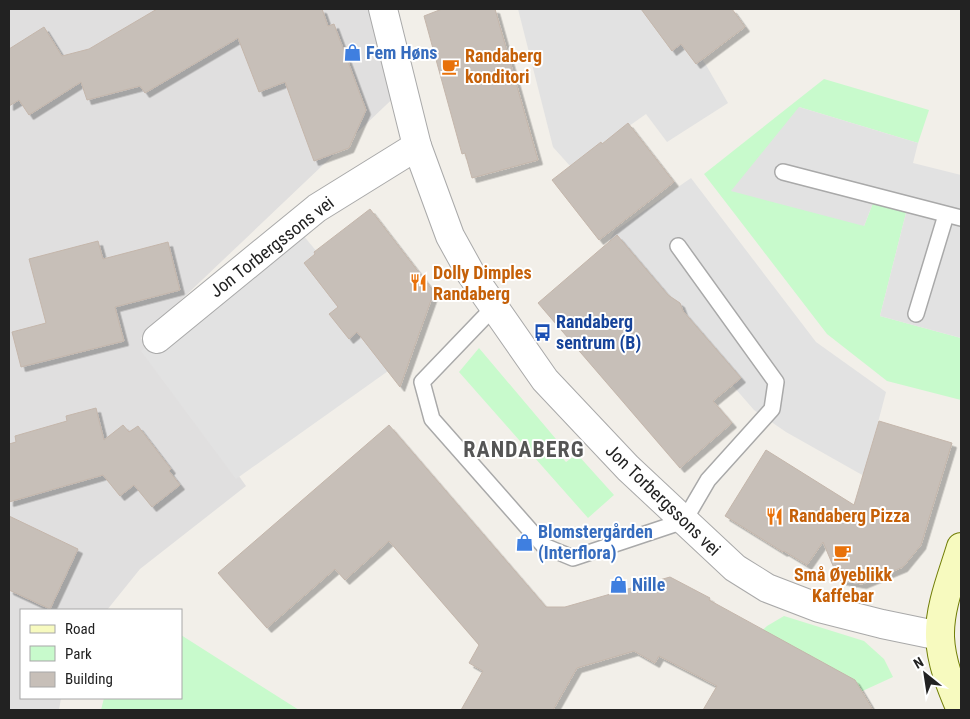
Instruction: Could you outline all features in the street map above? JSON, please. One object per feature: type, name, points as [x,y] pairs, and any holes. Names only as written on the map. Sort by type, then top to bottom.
[{"type":"main road","points":[[961,547],[944,602],[940,636],[948,680],[961,710]]},
{"type":"street","name":"Jon Torbergssons vei","points":[[383,9],[418,146],[450,236],[471,274],[545,380],[628,468],[735,568],[767,588],[819,608],[940,636]]},
{"type":"street","name":"Jon Torbergssons vei","points":[[157,339],[317,208],[418,146]]},
{"type":"lane","points":[[783,172],[961,218]]},
{"type":"lane","points":[[916,314],[946,215]]},
{"type":"lane","points":[[494,307],[422,382],[432,419],[544,546],[573,558],[684,521],[708,480],[772,409],[776,382],[678,246]]},
{"type":"shaded area","points":[[9,9],[383,9],[405,87],[141,338],[246,486],[140,569],[108,609],[20,609],[20,699],[61,699],[59,710],[9,710]]},
{"type":"shaded area","points":[[518,9],[664,9],[706,65],[728,103],[667,142],[646,114],[571,167],[553,147]]},
{"type":"shaded area","points":[[799,107],[918,143],[913,163],[961,175],[961,338],[880,316],[907,209],[875,198],[864,226],[731,191]]},
{"type":"shaded area","points":[[691,178],[816,342],[886,392],[864,476],[786,432],[754,410],[608,242],[615,231]]},
{"type":"shaded area","points":[[303,235],[405,359],[236,479],[141,351]]},
{"type":"green space","points":[[824,79],[929,110],[918,143],[799,107],[864,226],[875,198],[907,209],[880,316],[961,338],[961,400],[887,381],[827,334],[704,174]]},
{"type":"green space","points":[[479,348],[561,445],[556,451],[566,462],[577,454],[614,495],[588,518],[459,372]]},
{"type":"green space","points":[[784,616],[864,641],[884,659],[893,677],[821,710],[805,710],[735,677],[749,643],[767,626]]},
{"type":"green space","points":[[182,636],[299,710],[101,710],[104,699],[182,699]]},
{"type":"building","points":[[157,9],[322,9],[328,26],[334,24],[366,110],[349,148],[314,161],[285,82],[259,92],[238,38],[145,93],[140,86],[87,100],[81,82],[29,115],[19,100],[9,106],[9,49],[44,27],[62,56],[89,49]]},
{"type":"building","points":[[442,9],[495,9],[538,160],[472,178],[465,153],[462,154],[424,16]]},
{"type":"building","points":[[641,9],[732,9],[745,27],[696,64],[681,44],[672,51]]},
{"type":"building","points":[[628,123],[674,182],[599,240],[552,180]]},
{"type":"building","points":[[370,209],[434,292],[400,387],[357,332],[349,339],[329,314],[338,307],[304,263],[315,254],[314,252]]},
{"type":"building","points":[[617,235],[668,295],[680,303],[683,311],[741,378],[713,401],[732,423],[680,468],[538,303]]},
{"type":"building","points":[[98,241],[103,259],[168,242],[180,290],[115,307],[124,341],[21,367],[12,332],[46,323],[29,259]]},
{"type":"building","points":[[96,408],[104,440],[123,425],[129,432],[138,426],[171,469],[169,471],[180,485],[152,507],[134,485],[120,496],[103,475],[9,502],[9,444],[16,442],[15,436],[67,421],[66,416]]},
{"type":"building","points":[[879,421],[952,443],[921,545],[903,567],[862,584],[839,580],[823,542],[807,565],[725,516],[766,450],[854,505]]},
{"type":"building","points":[[389,425],[546,607],[565,607],[670,577],[855,680],[873,710],[703,710],[717,686],[659,656],[655,663],[634,651],[577,668],[553,710],[461,710],[483,671],[469,663],[479,645],[389,541],[345,580],[335,569],[267,628],[218,573]]},
{"type":"building","points":[[9,516],[78,549],[50,609],[9,590]]},
{"type":"place","name":"Fem Høns","points":[[352,53]]},
{"type":"place","name":"Randaberg konditori","points":[[451,66]]},
{"type":"place","name":"Dolly Dimples Randaberg","points":[[419,283]]},
{"type":"place","name":"Randaberg sentrum (B)","points":[[542,332]]},
{"type":"place","name":"Randaberg Pizza","points":[[775,516]]},
{"type":"place","name":"Blomstergården (Interflora)","points":[[524,542]]},
{"type":"place","name":"Små Øyeblikk Kaffebar","points":[[843,552]]},
{"type":"place","name":"Nille","points":[[618,585]]},
{"type":"district","name":"RANDABERG","points":[[524,449]]}]
